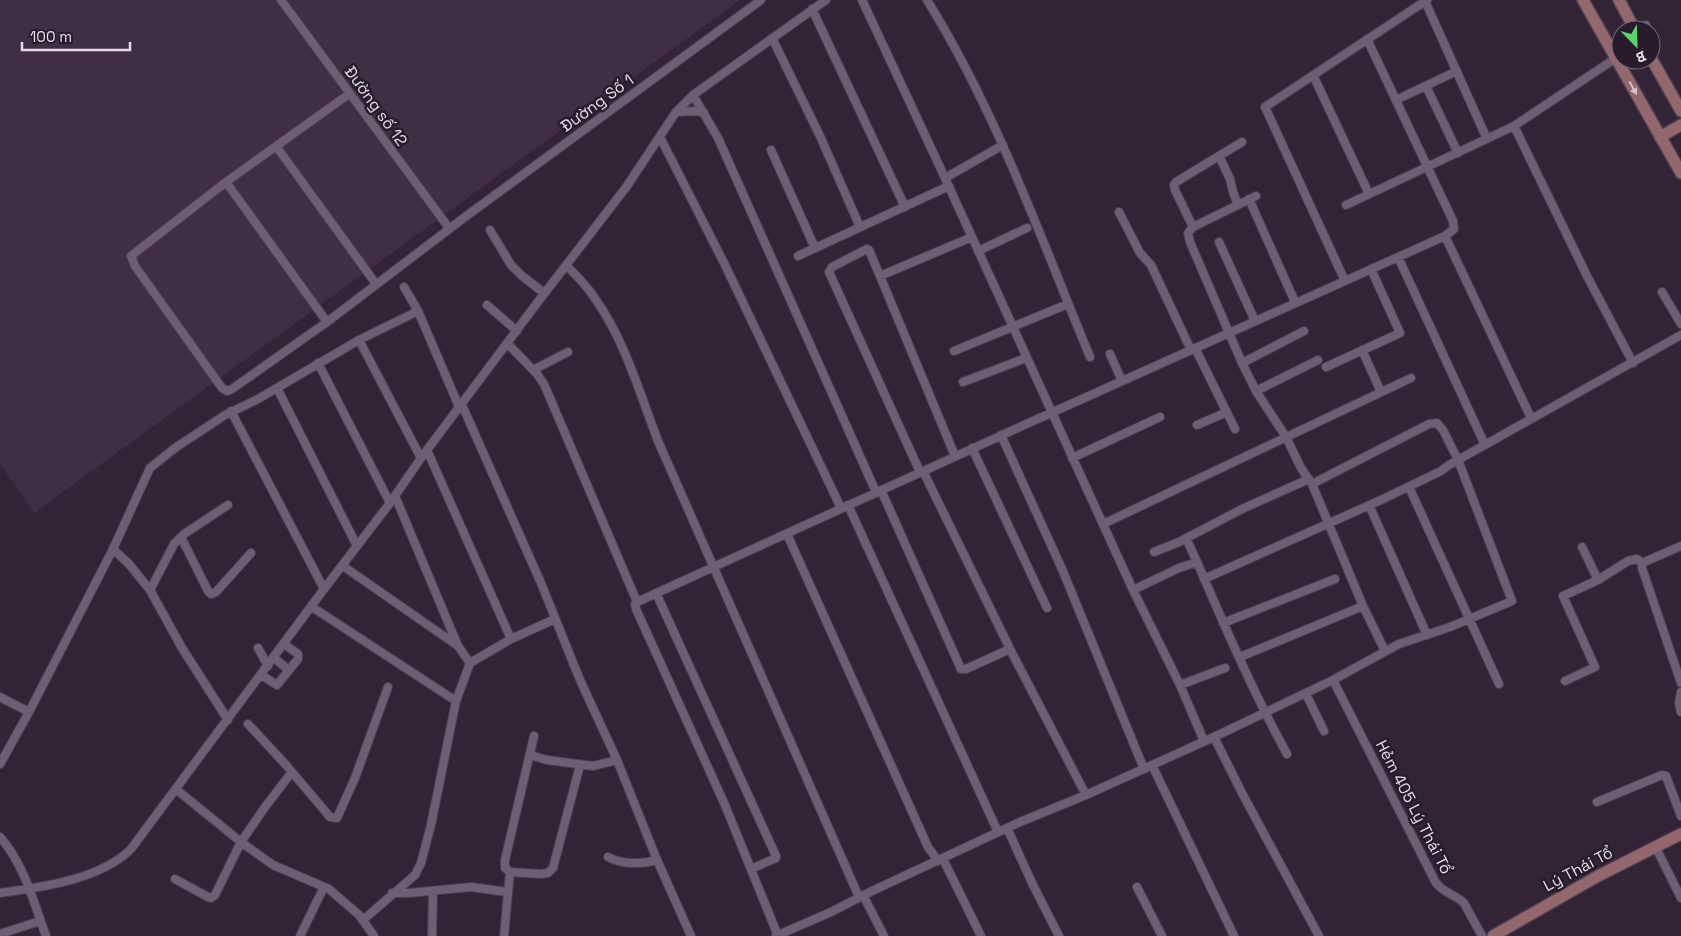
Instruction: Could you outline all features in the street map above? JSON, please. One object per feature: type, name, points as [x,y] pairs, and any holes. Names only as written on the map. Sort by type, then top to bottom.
[{"type":"main road","points":[[1583,0],[1611,49]]},
{"type":"main road","points":[[1618,0],[1634,20]]},
{"type":"main road","points":[[1623,70],[1681,173]]},
{"type":"main road","points":[[1658,70],[1681,111]]},
{"type":"main road","points":[[1660,137],[1681,126]]},
{"type":"main road","name":"Lý Thái Tổ","points":[[1492,936],[1655,846],[1681,834]]},
{"type":"street","name":"Đường số 12","points":[[281,0],[449,228]]},
{"type":"street","name":"Đường Số 1","points":[[226,182],[131,256],[135,266],[222,388],[227,391],[327,322],[449,228],[761,0]]},
{"type":"street","points":[[0,893],[62,883],[97,871],[126,854],[177,790],[544,293],[628,186],[676,112],[693,95],[826,0]]},
{"type":"street","points":[[862,0],[1102,524],[1180,685],[1204,741]]},
{"type":"street","points":[[927,0],[953,41],[1003,145],[1090,357]]},
{"type":"street","points":[[1344,281],[1265,107],[1426,1],[1488,139]]},
{"type":"street","points":[[812,9],[905,207]]},
{"type":"street","points":[[772,38],[820,136],[860,227]]},
{"type":"street","points":[[637,602],[921,471],[1445,236],[1454,230],[1454,225],[1428,167],[1367,39]]},
{"type":"street","points":[[1346,205],[1514,126],[1611,61]]},
{"type":"street","points":[[1396,100],[1457,72]]},
{"type":"street","points":[[1312,75],[1369,194]]},
{"type":"street","points":[[1426,86],[1458,153]]},
{"type":"street","points":[[327,322],[226,182],[349,94]]},
{"type":"street","points":[[693,95],[718,138],[961,669],[966,669],[1010,649]]},
{"type":"street","points":[[676,112],[697,111],[704,114]]},
{"type":"street","points":[[1514,126],[1587,276],[1633,363]]},
{"type":"street","points":[[660,137],[844,506],[998,832]]},
{"type":"street","points":[[1193,227],[1174,185],[1242,142]]},
{"type":"street","points":[[945,178],[1003,145]]},
{"type":"street","points":[[276,146],[376,284]]},
{"type":"street","points":[[771,150],[815,248]]},
{"type":"street","points":[[1219,156],[1230,179],[1238,205]]},
{"type":"street","points":[[798,256],[948,186]]},
{"type":"street","points":[[1296,302],[1252,198],[1193,227],[1188,233],[1190,242],[1242,363],[1256,391],[1286,437],[1310,482],[1363,606],[1385,651]]},
{"type":"street","points":[[1119,212],[1140,253],[1151,264],[1235,429]]},
{"type":"street","points":[[978,251],[1027,228]]},
{"type":"street","points":[[490,230],[511,265],[544,293]]},
{"type":"street","points":[[1445,236],[1531,418]]},
{"type":"street","points":[[880,276],[972,237]]},
{"type":"street","points":[[1219,242],[1255,321]]},
{"type":"street","points":[[955,456],[869,250],[832,267],[829,270],[921,471],[1086,795]]},
{"type":"street","points":[[1398,257],[1485,445]]},
{"type":"street","points":[[566,265],[591,292],[609,322],[630,367],[658,441],[861,896],[884,936]]},
{"type":"street","points":[[1326,367],[1400,333],[1371,269]]},
{"type":"street","points":[[404,287],[418,311],[555,619],[691,936]]},
{"type":"street","points":[[1662,292],[1681,324]]},
{"type":"street","points":[[954,352],[1068,304]]},
{"type":"street","points":[[487,305],[517,330]]},
{"type":"street","points":[[0,764],[113,550],[150,468],[189,438],[231,411],[243,407],[359,340],[418,311]]},
{"type":"street","points":[[1242,363],[1304,332]]},
{"type":"street","points":[[1204,579],[1441,471],[1531,418],[1681,335]]},
{"type":"street","points":[[359,340],[421,458]]},
{"type":"street","points":[[508,344],[541,378],[551,400],[637,602],[635,604],[636,609],[725,805],[777,936],[998,832],[1086,795],[1306,694],[1399,644],[1427,635],[1512,601],[1458,460],[1443,430],[1437,423],[1429,424],[1310,482],[1242,509],[1154,552]]},
{"type":"street","points":[[1362,350],[1381,392]]},
{"type":"street","points":[[533,370],[568,352]]},
{"type":"street","points":[[1110,354],[1122,381]]},
{"type":"street","points":[[963,382],[1026,358]]},
{"type":"street","points":[[1256,391],[1318,360]]},
{"type":"street","points":[[318,363],[393,500],[458,646],[470,663]]},
{"type":"street","points":[[1102,524],[1411,378]]},
{"type":"street","points":[[277,388],[357,546]]},
{"type":"street","points":[[231,411],[324,589]]},
{"type":"street","points":[[1197,425],[1227,412]]},
{"type":"street","points":[[1072,458],[1160,417]]},
{"type":"street","points":[[1001,435],[1062,569],[1148,767],[1234,936]]},
{"type":"street","points":[[972,448],[1048,608]]},
{"type":"street","points":[[428,450],[511,639]]},
{"type":"street","points":[[1409,487],[1499,684]]},
{"type":"street","points":[[150,590],[174,544],[181,537],[228,505]]},
{"type":"street","points":[[1369,505],[1427,635]]},
{"type":"street","points":[[788,534],[928,847],[940,860],[981,936]]},
{"type":"street","points":[[181,537],[211,594],[216,592],[251,553]]},
{"type":"street","points":[[1186,538],[1222,623],[1287,754]]},
{"type":"street","points":[[1642,563],[1681,546]]},
{"type":"street","points":[[1582,547],[1598,580]]},
{"type":"street","points":[[113,550],[129,564],[150,590],[182,648],[228,720]]},
{"type":"street","points":[[1565,681],[1595,667],[1563,596],[1598,580],[1628,561],[1637,559],[1642,563],[1642,568],[1681,683]]},
{"type":"street","points":[[1133,590],[1179,568],[1197,562]]},
{"type":"street","points":[[343,566],[458,646]]},
{"type":"street","points":[[1222,623],[1335,579]]},
{"type":"street","points":[[656,593],[776,856],[776,858],[751,870]]},
{"type":"street","points":[[1240,657],[1363,606]]},
{"type":"street","points":[[312,607],[456,701]]},
{"type":"street","points":[[362,920],[415,875],[421,863],[431,825],[456,701],[470,663],[511,639],[555,619]]},
{"type":"street","points":[[262,675],[277,685],[290,670],[299,656],[284,644]]},
{"type":"street","points":[[258,648],[268,666]]},
{"type":"street","points":[[274,658],[290,670]]},
{"type":"street","points":[[1180,685],[1225,668]]},
{"type":"street","name":"Hẻm 405 Lý Thái Tổ","points":[[1334,680],[1436,882],[1442,890],[1461,900],[1482,936]]},
{"type":"street","points":[[248,724],[330,816],[336,818],[355,778],[388,687]]},
{"type":"street","points":[[1681,692],[1679,703],[1681,712]]},
{"type":"street","points":[[1306,694],[1324,731]]},
{"type":"street","points":[[0,697],[29,712]]},
{"type":"street","points":[[534,736],[505,860],[505,868],[510,872],[548,874],[553,868],[580,765]]},
{"type":"street","points":[[1214,737],[1319,936]]},
{"type":"street","points":[[530,756],[593,766],[616,760]]},
{"type":"street","points":[[175,879],[211,898],[215,895],[241,842],[292,772]]},
{"type":"street","points":[[1597,802],[1662,775],[1666,776],[1681,816]]},
{"type":"street","points":[[177,790],[241,842],[273,864],[324,887],[340,898],[362,920],[374,936]]},
{"type":"street","points":[[1007,828],[1059,936]]},
{"type":"street","points":[[0,837],[11,853],[29,889],[46,936]]},
{"type":"street","points":[[1655,846],[1681,898]]},
{"type":"street","points":[[608,857],[615,861],[636,864],[657,860]]},
{"type":"street","points":[[504,936],[510,872]]},
{"type":"street","points":[[300,936],[324,887]]},
{"type":"street","points":[[392,893],[471,887],[507,892]]},
{"type":"street","points":[[1137,887],[1162,936]]},
{"type":"street","points":[[432,936],[434,891]]},
{"type":"street","points":[[0,934],[40,921]]},
{"type":"shaded area","points":[[0,0],[740,0],[34,513],[0,464]]}]
